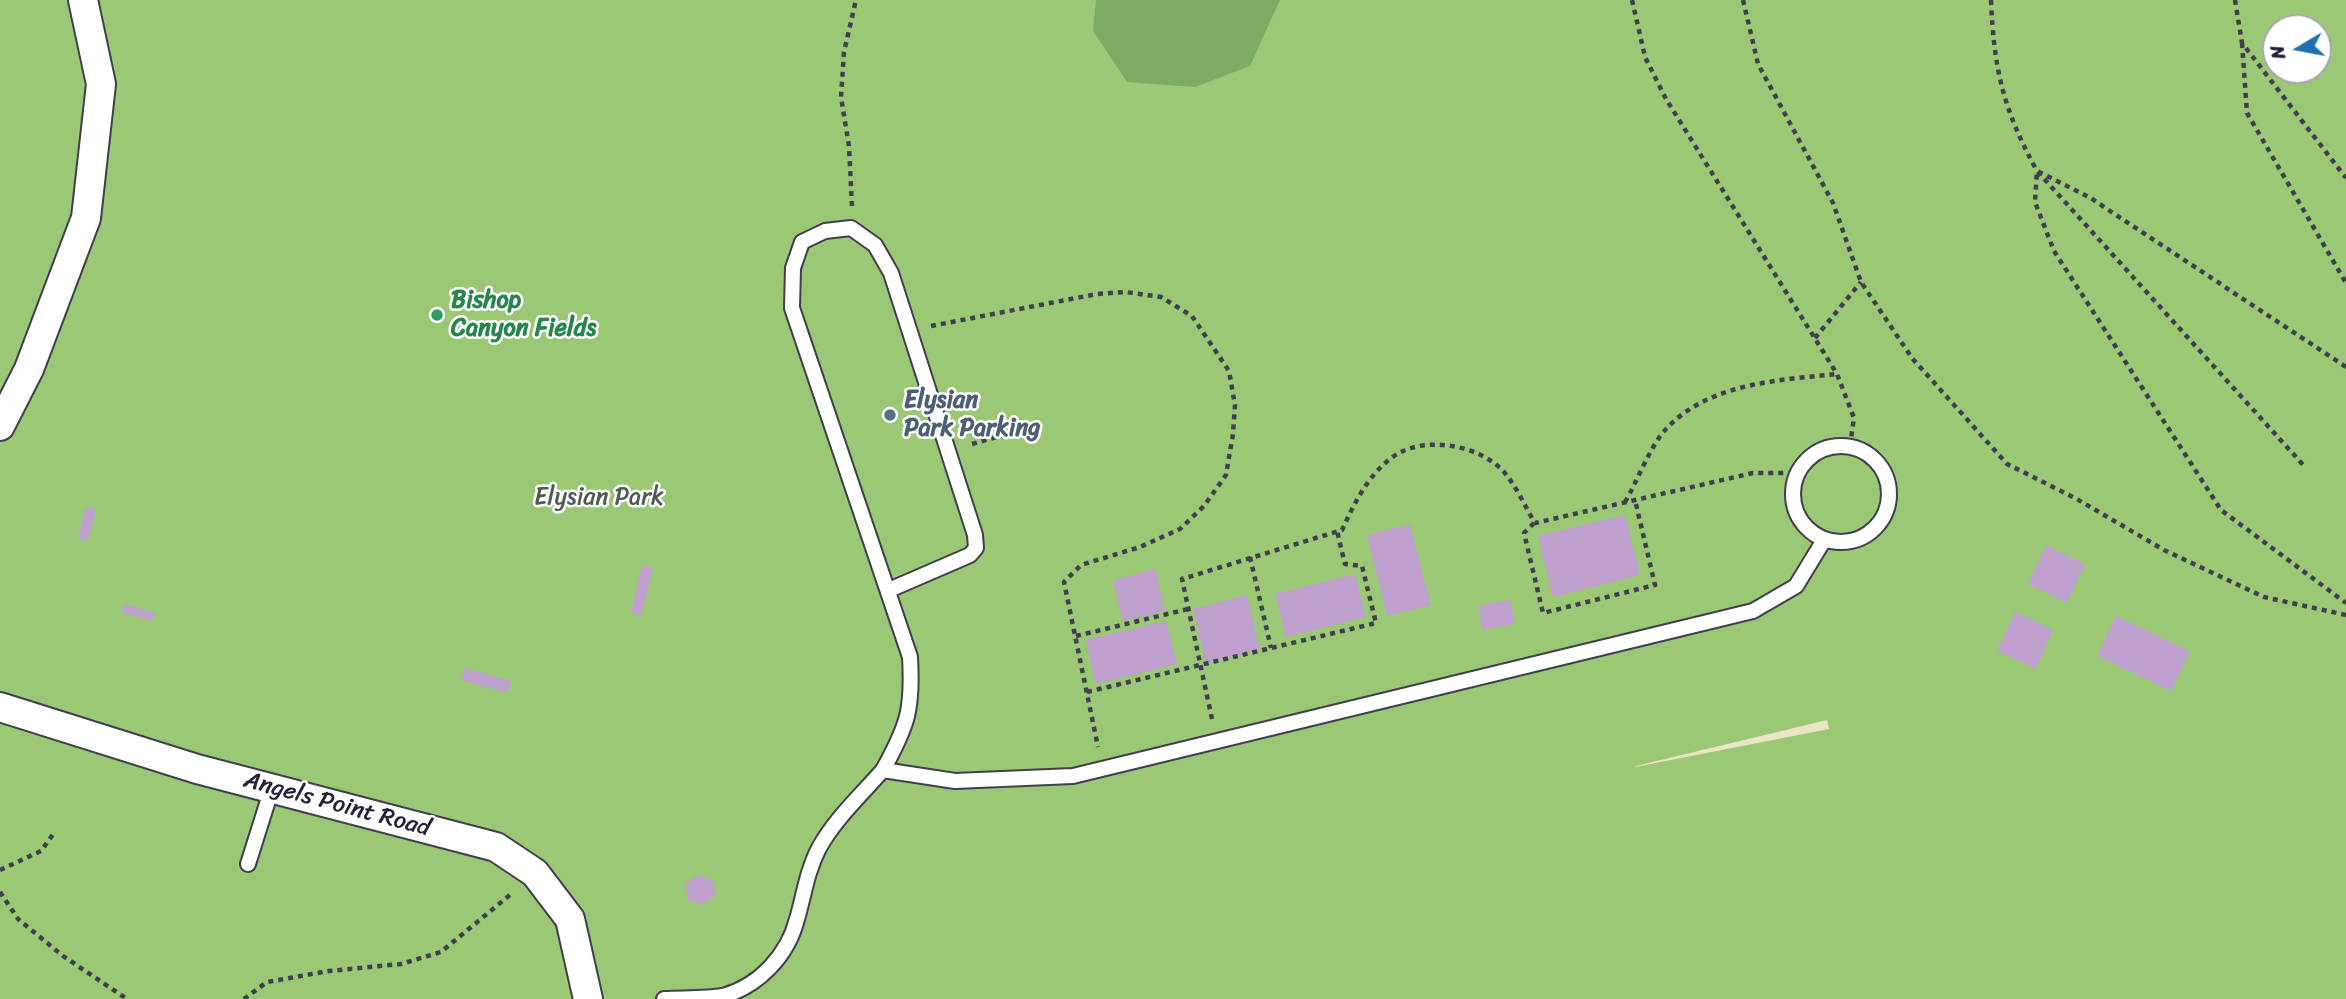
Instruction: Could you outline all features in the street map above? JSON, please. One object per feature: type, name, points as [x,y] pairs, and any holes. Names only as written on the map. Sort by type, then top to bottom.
[{"type":"street","points":[[0,426],[29,369],[86,218],[102,84],[83,0]]},
{"type":"street","name":"Angels Point Road","points":[[0,706],[197,769],[496,847],[535,873],[570,919],[588,999]]},
{"type":"lane","points":[[664,999],[722,996],[757,981],[782,954],[797,922],[807,875],[819,849],[833,825],[883,770],[905,730],[912,692],[910,657],[792,308],[793,268],[802,242],[825,231],[851,228],[875,245],[891,273],[975,535],[976,548],[970,555],[889,590]]},
{"type":"lane","points":[[1850,446],[1865,452],[1881,469],[1889,491],[1888,507],[1881,522],[1855,540],[1840,543],[1824,540],[1810,532],[1793,505],[1792,489],[1797,473],[1806,460],[1819,450],[1850,446]]},
{"type":"lane","points":[[883,770],[955,781],[1073,776],[1754,611],[1796,586],[1824,540]]},
{"type":"lane","points":[[248,864],[272,788]]},
{"type":"path","points":[[851,228],[852,178],[841,97],[844,52],[856,0]]},
{"type":"path","points":[[1632,0],[1645,57],[1666,99],[1836,374],[1854,418],[1850,446]]},
{"type":"path","points":[[1744,0],[1758,64],[1833,203],[1861,282],[1929,378],[2007,464],[2075,498],[2164,550],[2264,597],[2346,615]]},
{"type":"path","points":[[1991,0],[1994,59],[2014,129],[2037,171],[2305,467]]},
{"type":"path","points":[[2235,0],[2242,44],[2247,113],[2346,283]]},
{"type":"path","points":[[2242,44],[2346,178]]},
{"type":"path","points":[[2037,171],[2089,197],[2346,367]]},
{"type":"path","points":[[2037,171],[2035,202],[2054,251],[2221,510],[2346,603]]},
{"type":"path","points":[[1815,338],[1861,282]]},
{"type":"path","points":[[910,330],[1097,294],[1125,292],[1161,297],[1192,316],[1229,370],[1235,405],[1226,475],[1205,506],[1180,529],[1140,547],[1081,565],[1064,582],[1102,769]]},
{"type":"path","points":[[1625,502],[1666,429],[1705,399],[1767,382],[1836,374]]},
{"type":"path","points":[[949,451],[1021,430]]},
{"type":"path","points":[[1217,741],[1182,579],[1342,530],[1360,492],[1390,458],[1412,447],[1460,447],[1480,455],[1503,471],[1535,523]]},
{"type":"path","points":[[1635,500],[1655,586],[1544,614],[1524,533],[1535,523],[1752,473],[1797,473]]},
{"type":"path","points":[[1087,692],[1376,623],[1362,566],[1345,564],[1337,531]]},
{"type":"path","points":[[1250,557],[1270,648]]},
{"type":"path","points":[[1076,636],[1188,609]]},
{"type":"path","points":[[0,870],[41,851],[54,833]]},
{"type":"path","points":[[244,999],[267,982],[329,971],[401,964],[441,952],[535,873]]},
{"type":"path","points":[[0,892],[18,919],[64,956],[127,999]]},
{"type":"green space","name":"Elysian Park","points":[[0,0],[2346,0],[2346,999],[0,999]],"holes":[[[1827,720],[1829,729],[1635,767]]]},
{"type":"green space","points":[[1096,0],[1280,0],[1250,66],[1195,87],[1127,82],[1093,31]]},
{"type":"building","points":[[86,507],[96,510],[88,541],[78,538]]},
{"type":"building","points":[[1625,515],[1640,575],[1553,597],[1538,536]]},
{"type":"building","points":[[1410,524],[1431,605],[1387,616],[1367,535]]},
{"type":"building","points":[[2046,545],[2085,564],[2067,603],[2028,584]]},
{"type":"building","points":[[642,565],[653,568],[641,616],[631,613]]},
{"type":"building","points":[[1155,569],[1165,611],[1123,621],[1113,580]]},
{"type":"building","points":[[1355,574],[1366,617],[1286,637],[1275,594]]},
{"type":"building","points":[[1247,595],[1260,649],[1206,663],[1193,609]]},
{"type":"building","points":[[1511,600],[1514,624],[1482,630],[1479,605]]},
{"type":"building","points":[[124,604],[155,613],[152,621],[122,612]]},
{"type":"building","points":[[2015,612],[2053,630],[2036,669],[1997,651]]},
{"type":"building","points":[[2116,616],[2190,651],[2171,691],[2097,656]]},
{"type":"building","points":[[1166,621],[1177,664],[1096,684],[1086,640]]},
{"type":"building","points":[[464,668],[511,681],[508,693],[461,680]]},
{"type":"building","points":[[698,875],[713,880],[716,895],[702,905],[688,900],[685,884]]},
{"type":"place","name":"Bishop Canyon Fields","points":[[437,315]]},
{"type":"place","name":"Elysian Park Parking","points":[[890,415]]}]
